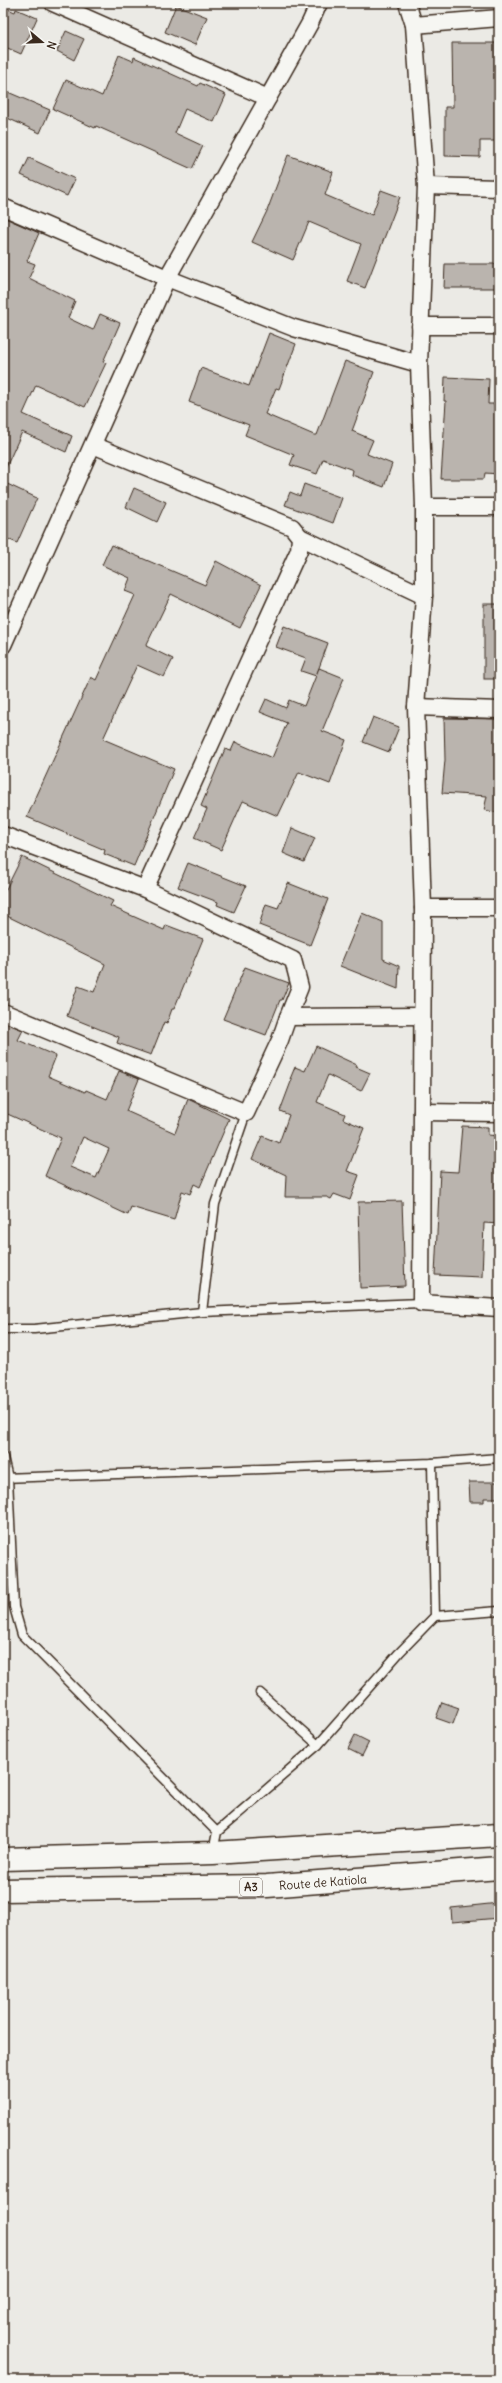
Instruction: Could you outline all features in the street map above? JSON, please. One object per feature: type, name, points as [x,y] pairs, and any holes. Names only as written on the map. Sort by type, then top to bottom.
[{"type":"highway","points":[[3,1859],[215,1842],[499,1834]]},
{"type":"highway","name":"Route de Katiola","points":[[3,1890],[267,1886],[499,1868]]},
{"type":"street","points":[[3,645],[9,616],[93,445],[166,278],[268,98],[319,3]]},
{"type":"street","points":[[407,3],[414,25],[426,186],[419,364],[424,506],[424,596],[416,707],[423,908],[421,1016],[421,1303],[499,1308]]},
{"type":"street","points":[[58,4],[268,98]]},
{"type":"street","points":[[414,25],[499,18]]},
{"type":"street","points":[[426,186],[499,188]]},
{"type":"street","points":[[3,207],[166,278],[294,328],[419,364]]},
{"type":"street","points":[[420,326],[499,326]]},
{"type":"street","points":[[93,445],[292,527],[300,537],[424,596]]},
{"type":"street","points":[[424,506],[499,507]]},
{"type":"street","points":[[145,889],[299,550],[300,537]]},
{"type":"street","points":[[416,707],[499,710]]},
{"type":"street","points":[[3,835],[145,889],[293,960],[300,987],[280,1040],[246,1113],[3,1012]]},
{"type":"street","points":[[423,908],[499,908]]},
{"type":"street","points":[[288,1017],[421,1016]]},
{"type":"street","points":[[422,1112],[499,1113]]},
{"type":"lane","points":[[202,1312],[215,1204],[246,1113]]},
{"type":"lane","points":[[3,1329],[34,1329],[202,1312],[421,1303]]},
{"type":"lane","points":[[3,1457],[6,1478],[14,1607],[22,1635],[215,1842],[318,1745],[399,1653],[435,1616],[499,1611]]},
{"type":"lane","points":[[6,1478],[432,1463],[499,1458]]},
{"type":"lane","points":[[432,1463],[435,1616]]},
{"type":"lane","points":[[260,1694],[318,1745]]},
{"type":"building","points":[[176,5],[207,17],[195,45],[165,32]]},
{"type":"building","points":[[3,7],[15,12],[16,9],[37,18],[21,54],[3,46]]},
{"type":"building","points":[[66,31],[84,39],[74,60],[57,51]]},
{"type":"building","points":[[452,43],[499,43],[499,141],[480,141],[480,157],[445,156],[445,107],[453,107]]},
{"type":"building","points":[[119,55],[133,61],[134,57],[198,86],[200,83],[226,95],[214,122],[185,109],[175,133],[203,146],[192,169],[96,126],[95,128],[53,109],[66,80],[102,96]]},
{"type":"building","points":[[3,90],[50,110],[40,133],[3,116]]},
{"type":"building","points":[[288,155],[333,172],[325,195],[372,215],[381,190],[400,197],[365,288],[347,281],[361,244],[309,222],[293,260],[252,242],[267,211]]},
{"type":"building","points":[[29,158],[75,179],[67,196],[21,175]]},
{"type":"building","points":[[3,217],[39,233],[27,261],[35,264],[29,278],[75,301],[68,318],[93,330],[100,314],[120,323],[103,362],[106,363],[85,407],[36,385],[23,414],[72,436],[66,452],[22,432],[3,474]]},
{"type":"building","points":[[445,264],[499,264],[499,288],[444,288]]},
{"type":"building","points":[[269,333],[296,344],[279,389],[276,388],[265,414],[314,435],[317,435],[345,361],[374,372],[352,431],[373,440],[367,454],[392,464],[384,487],[352,475],[353,470],[323,459],[317,474],[290,465],[294,455],[245,435],[249,425],[189,402],[201,368],[249,386]]},
{"type":"building","points":[[445,377],[489,379],[488,404],[499,404],[499,474],[485,473],[484,479],[441,479],[446,401],[444,401]]},
{"type":"building","points":[[3,482],[37,498],[17,543],[3,537]]},
{"type":"building","points":[[304,484],[342,498],[333,523],[285,505],[290,492],[300,496]]},
{"type":"building","points":[[134,488],[166,502],[157,522],[126,507]]},
{"type":"building","points":[[111,545],[205,585],[216,561],[261,585],[240,628],[171,594],[146,646],[173,659],[164,677],[137,665],[103,739],[174,769],[134,866],[104,854],[105,850],[27,817],[91,677],[96,680],[135,595],[125,591],[130,578],[102,565]]},
{"type":"building","points":[[484,604],[499,604],[499,679],[484,679]]},
{"type":"building","points":[[284,626],[328,643],[316,676],[301,671],[306,658],[276,647]]},
{"type":"building","points":[[319,668],[344,678],[322,731],[346,740],[330,784],[299,772],[278,816],[243,801],[221,850],[194,838],[207,809],[201,806],[225,749],[231,751],[235,742],[272,758],[287,723],[260,712],[266,699],[286,708],[289,700],[304,706]]},
{"type":"building","points":[[373,717],[399,727],[389,752],[363,742]]},
{"type":"building","points":[[444,718],[499,719],[499,813],[484,810],[487,796],[442,793],[445,760]]},
{"type":"building","points":[[292,828],[315,838],[304,862],[283,853]]},
{"type":"building","points":[[22,857],[113,901],[110,906],[164,930],[166,925],[203,939],[174,1009],[172,1009],[167,1023],[164,1022],[151,1055],[117,1043],[119,1037],[67,1016],[78,986],[94,992],[105,964],[3,914],[3,895]]},
{"type":"building","points":[[188,863],[246,886],[234,912],[217,905],[218,902],[178,887]]},
{"type":"building","points":[[288,883],[328,899],[310,945],[259,925],[266,904],[278,908]]},
{"type":"building","points":[[362,913],[383,922],[383,959],[399,966],[398,989],[340,966]]},
{"type":"building","points":[[245,967],[289,983],[282,1000],[280,1000],[266,1035],[223,1019]]},
{"type":"building","points":[[3,1022],[23,1030],[18,1040],[56,1056],[48,1076],[85,1092],[86,1090],[107,1099],[119,1071],[139,1079],[126,1111],[175,1133],[188,1099],[229,1119],[200,1187],[194,1184],[190,1194],[182,1191],[174,1220],[131,1207],[128,1215],[45,1176],[61,1138],[3,1112]],"holes":[[[83,1137],[109,1149],[96,1178],[70,1167]]]},
{"type":"building","points":[[316,1046],[357,1065],[356,1067],[370,1073],[361,1091],[328,1075],[317,1102],[345,1114],[343,1119],[364,1128],[347,1171],[359,1175],[350,1200],[334,1194],[331,1199],[327,1197],[285,1197],[286,1175],[252,1159],[262,1136],[279,1143],[289,1115],[280,1111],[292,1079],[290,1079],[295,1067],[305,1071]]},
{"type":"building","points":[[462,1126],[488,1127],[488,1135],[499,1136],[499,1224],[484,1223],[482,1277],[435,1275],[440,1171],[458,1172]]},
{"type":"building","points":[[402,1201],[405,1286],[360,1288],[358,1202]]},
{"type":"building","points":[[469,1482],[499,1482],[499,1498],[484,1498],[484,1502],[470,1502]]},
{"type":"building","points":[[442,1702],[459,1708],[453,1724],[436,1718]]},
{"type":"building","points":[[355,1735],[369,1742],[362,1756],[348,1749]]},
{"type":"building","points":[[499,1903],[499,1918],[452,1922],[451,1908]]}]
